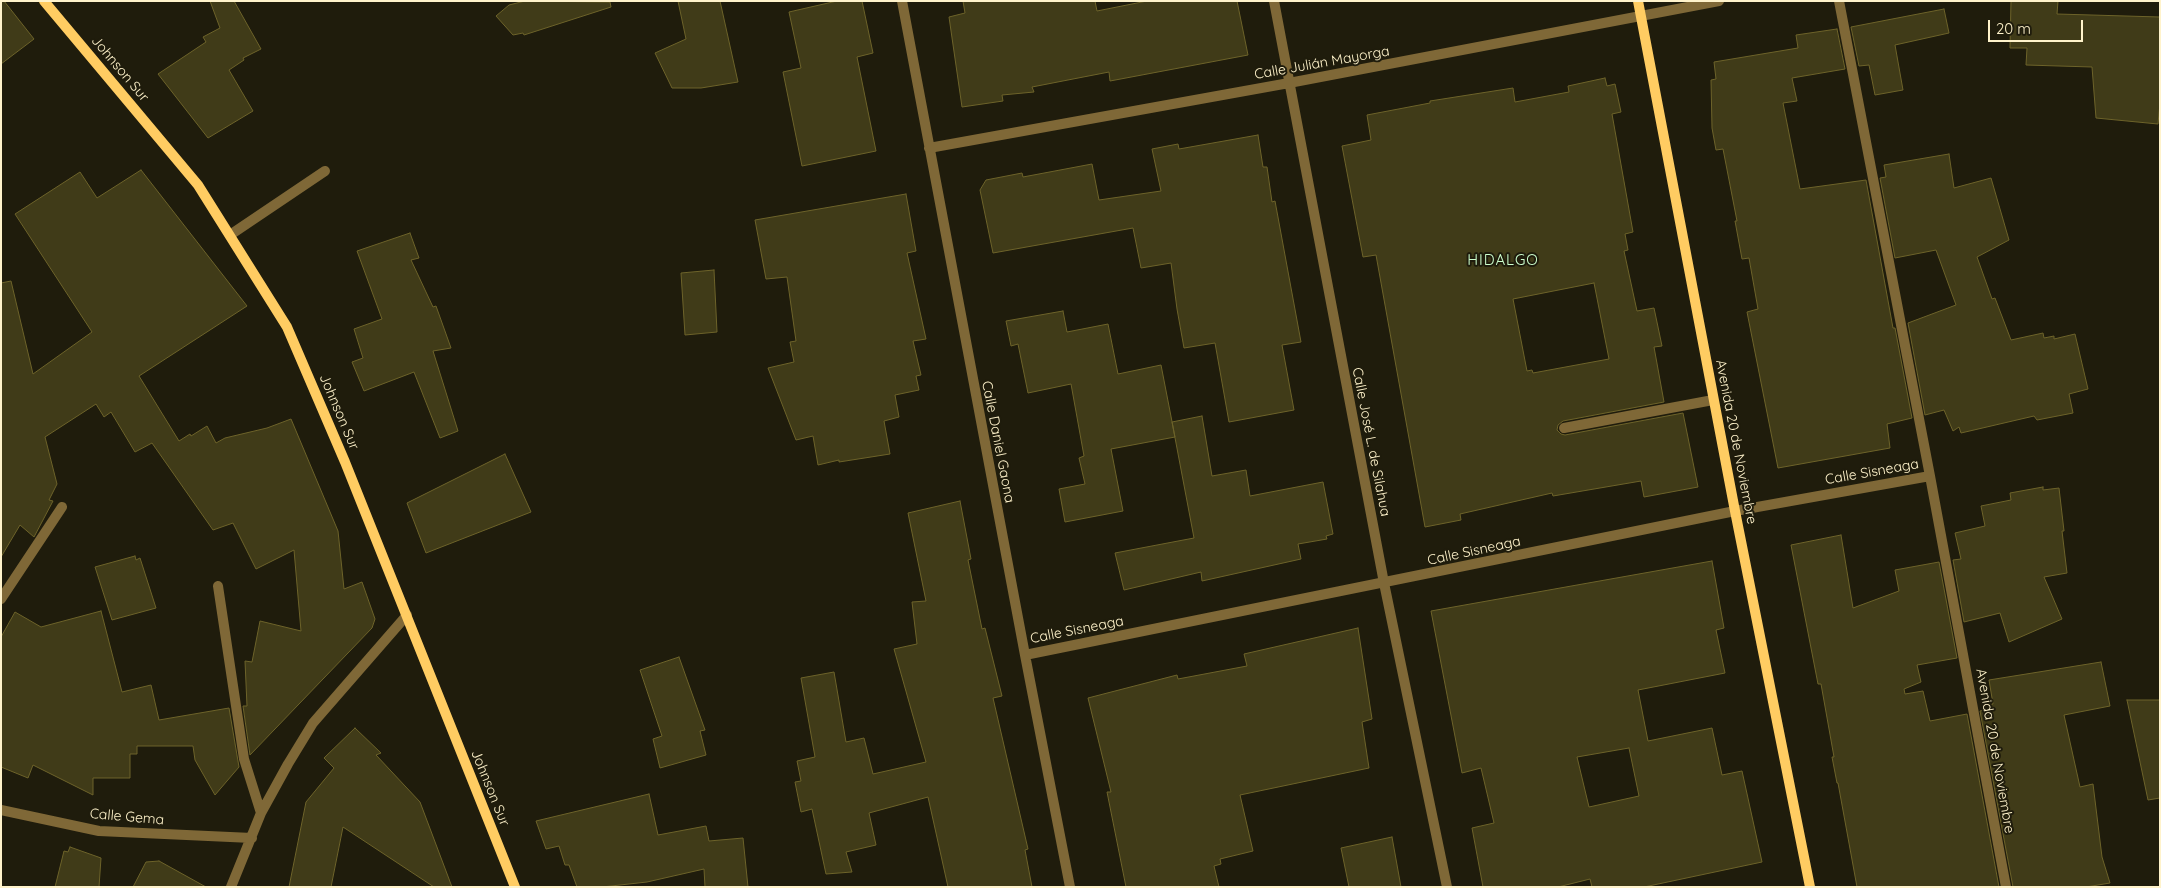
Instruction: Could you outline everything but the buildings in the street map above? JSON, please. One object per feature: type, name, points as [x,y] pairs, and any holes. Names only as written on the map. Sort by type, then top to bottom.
[{"type":"street","name":"Johnson Sur","points":[[44,1],[198,185],[287,327],[345,462],[515,887]]},
{"type":"street","name":"Calle Daniel Gaona","points":[[902,1],[1024,654],[1070,887]]},
{"type":"street","name":"Calle José L. de Silahua","points":[[1274,1],[1384,583],[1447,887]]},
{"type":"street","name":"Avenida 20 de Noviembre","points":[[1638,1],[1713,400],[1810,887]]},
{"type":"street","name":"Calle Julián Mayorga","points":[[929,148],[1289,83],[1719,1]]},
{"type":"street","name":"Avenida 20 de Noviembre","points":[[1839,1],[2006,887]]},
{"type":"street","points":[[230,235],[325,171]]},
{"type":"street","points":[[1564,428],[1713,400]]},
{"type":"street","name":"Calle Sisneaga","points":[[1024,654],[1735,511],[1930,476]]},
{"type":"street","points":[[1,599],[62,507]]},
{"type":"street","points":[[218,586],[244,759],[262,813]]},
{"type":"street","points":[[231,887],[262,813],[288,764],[313,723],[407,615]]},
{"type":"street","name":"Calle Gema","points":[[1,810],[99,831],[252,838]]},
{"type":"district","name":"HIDALGO","points":[[1503,260]]}]
